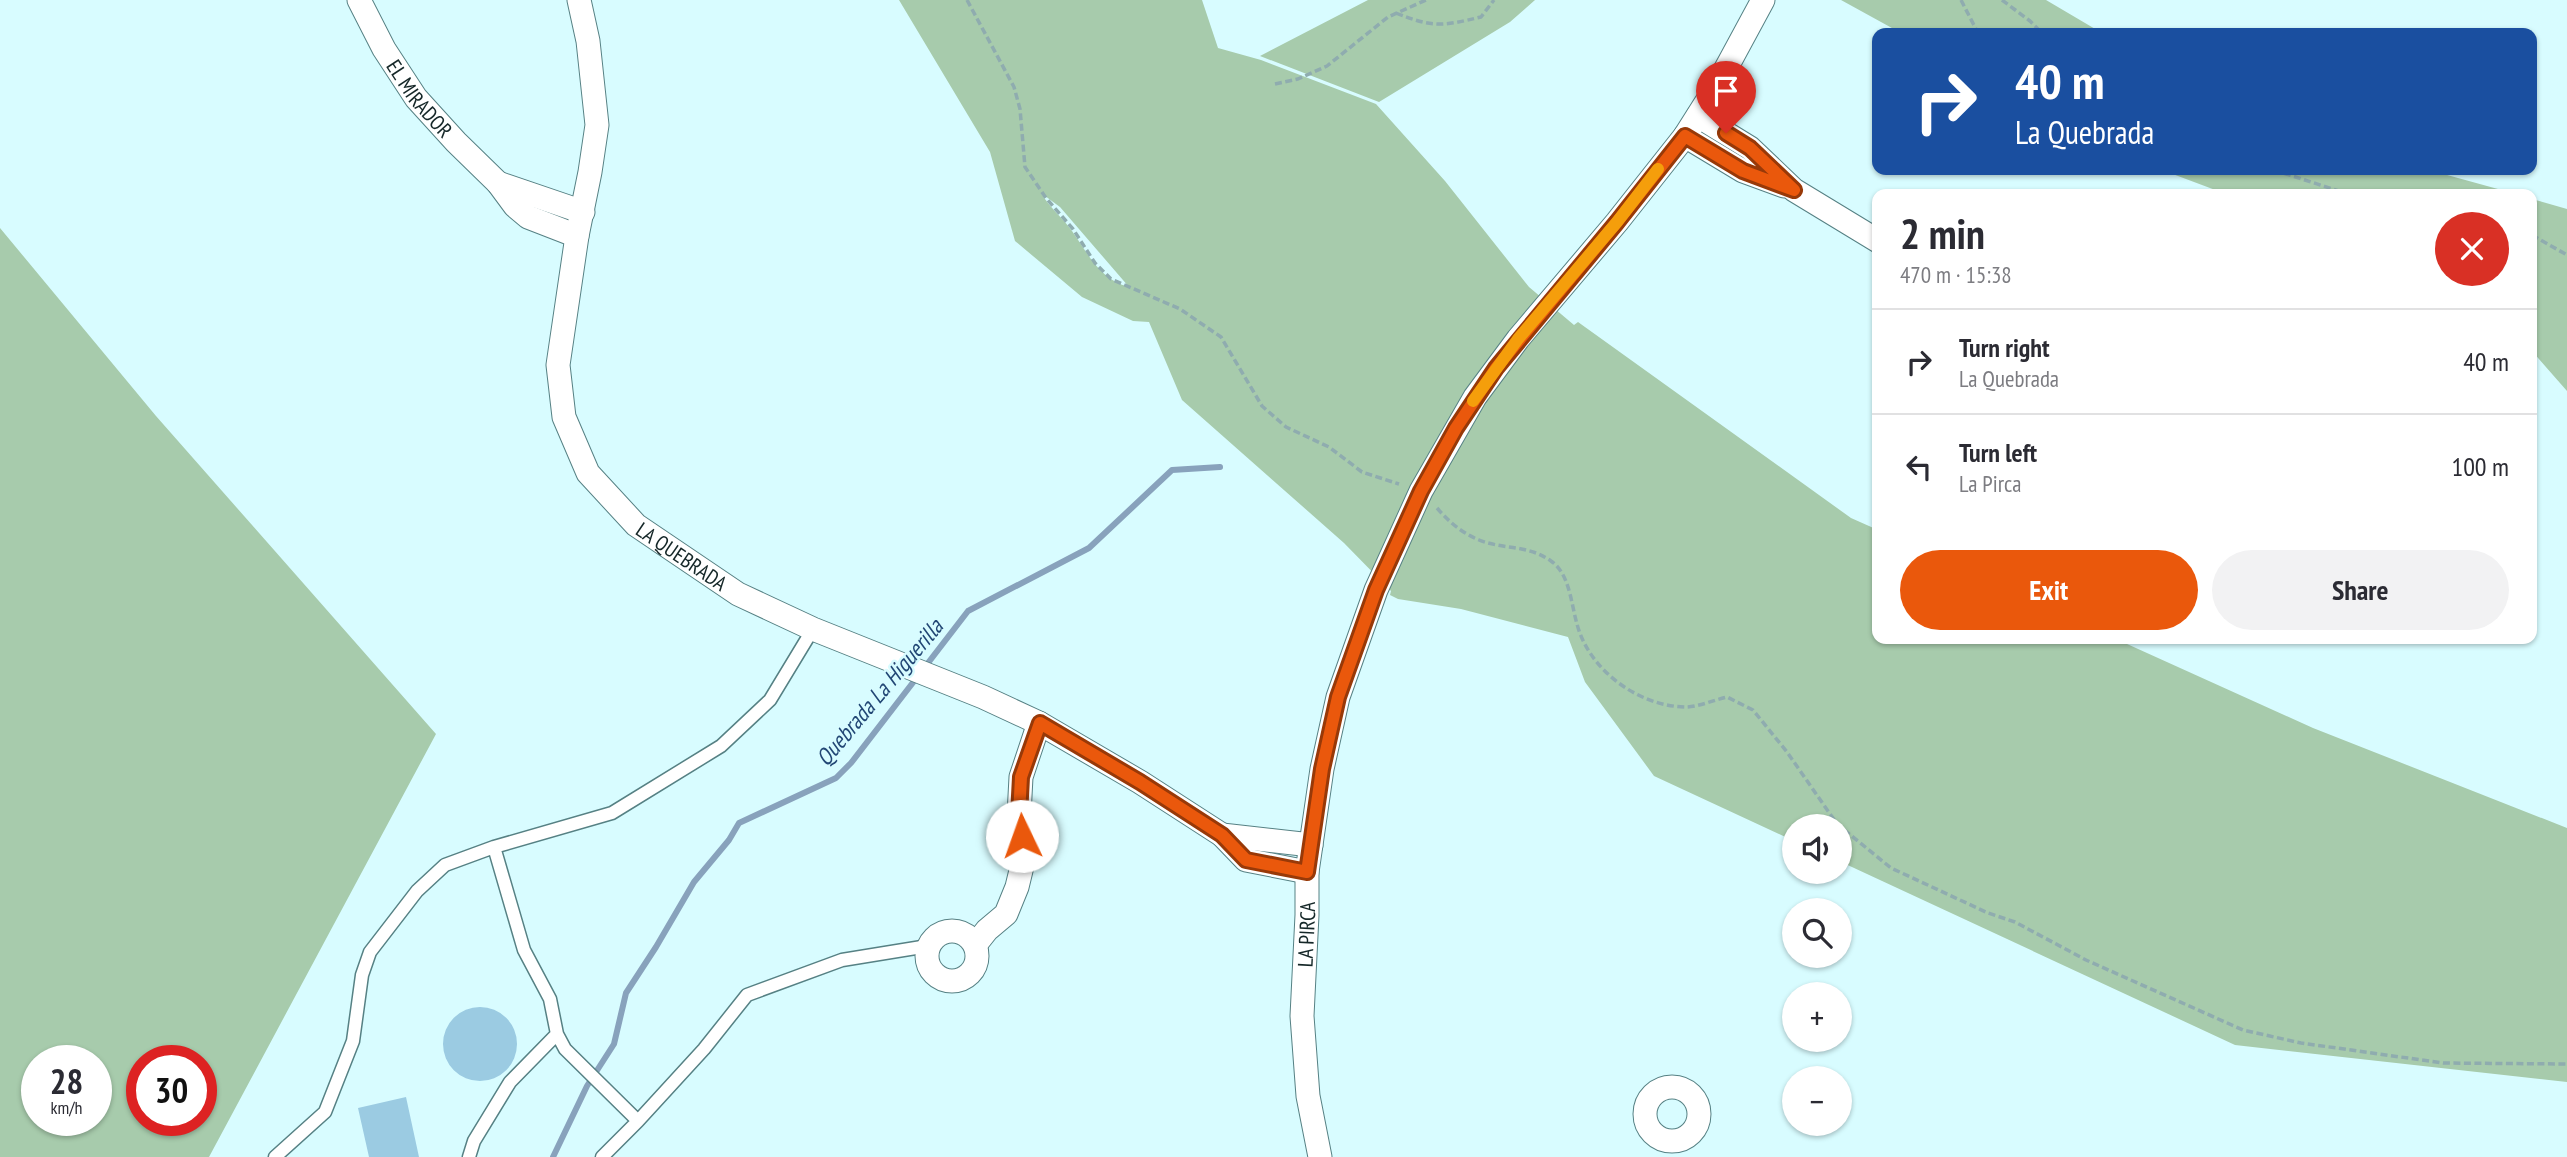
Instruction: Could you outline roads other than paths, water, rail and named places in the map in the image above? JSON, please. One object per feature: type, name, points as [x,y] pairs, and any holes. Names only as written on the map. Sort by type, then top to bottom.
[{"type":"street","name":"EL MIRADOR","points":[[359,0],[384,49],[416,98],[498,183],[515,206],[528,216],[577,236]]},
{"type":"street","name":"LA QUEBRADA","points":[[579,0],[588,41],[597,125],[558,365],[564,417],[588,473],[636,525],[738,594],[813,629],[983,697],[1040,723],[1140,782],[1222,835],[1246,860],[1307,872]]},
{"type":"street","name":"LA PIRCA","points":[[1320,1157],[1308,1096],[1301,1016],[1307,872],[1322,769],[1338,697],[1376,590],[1421,491],[1456,428],[1496,368],[1685,136],[1722,77],[1763,0]]},
{"type":"street","points":[[1698,116],[1750,148],[1794,190]]},
{"type":"street","points":[[1685,136],[1743,171],[1794,190],[1872,237]]},
{"type":"street","name":"EL MIRADOR","points":[[498,183],[583,212]]},
{"type":"street","points":[[975,945],[987,930],[1006,914],[1017,887],[1024,858],[1019,815],[1021,777],[1040,723]]},
{"type":"street","name":"LA QUEBRADA","points":[[1222,835],[1311,845]]},
{"type":"street","points":[[950,931],[967,935],[975,945],[975,967],[971,974],[959,981],[950,982],[937,978],[927,963],[928,946],[942,933],[950,931]]},
{"type":"lane","points":[[275,1157],[325,1112],[353,1041],[362,975],[370,952],[417,891],[444,865],[495,847],[612,813],[721,746],[770,700],[813,629]]},
{"type":"lane","points":[[495,847],[524,950],[550,999],[557,1034],[565,1049],[638,1121]]},
{"type":"lane","points":[[602,1157],[704,1049],[747,995],[842,960],[928,946]]},
{"type":"lane","points":[[469,1157],[474,1142],[510,1082],[557,1034]]},
{"type":"waterway","name":"Quebrada La Higuerilla","points":[[553,1157],[587,1086],[614,1044],[626,993],[694,882],[729,840],[739,823],[836,778],[851,763],[968,611],[1089,548],[1172,470],[1220,467]]}]
